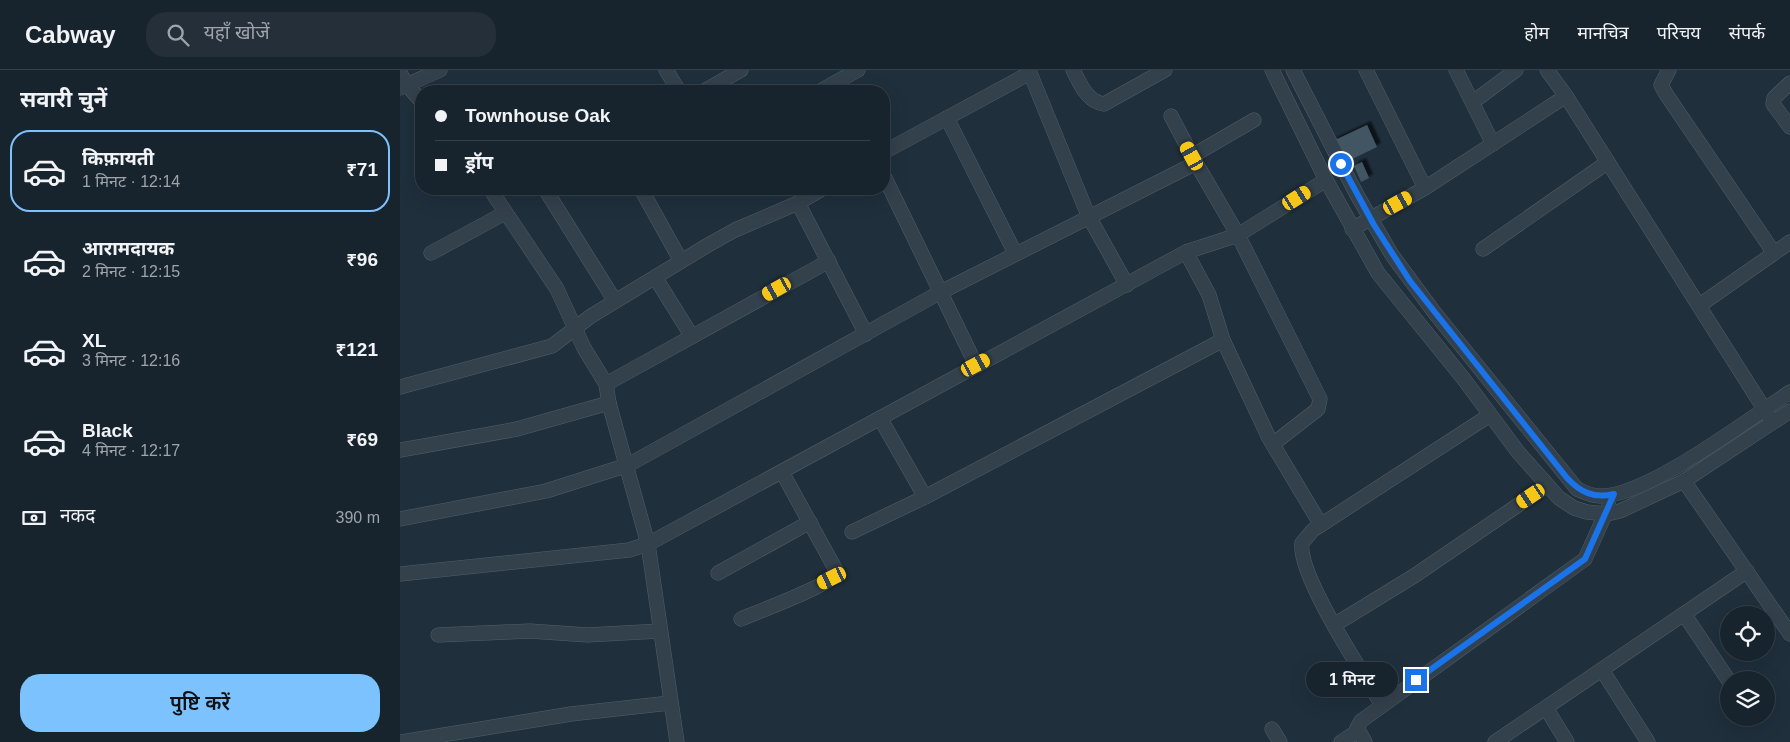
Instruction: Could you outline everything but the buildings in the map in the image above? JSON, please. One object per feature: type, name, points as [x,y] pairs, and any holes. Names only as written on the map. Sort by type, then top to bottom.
[{"type":"street","points":[[415,95],[402,82],[440,70]]},
{"type":"street","points":[[666,70],[675,85]]},
{"type":"street","points":[[715,85],[741,70]]},
{"type":"street","points":[[840,85],[858,70]]},
{"type":"street","points":[[1073,70],[1090,98],[1096,103],[1104,104],[1165,70]]},
{"type":"street","points":[[1272,70],[1326,180],[1378,274],[1463,378],[1546,486],[1574,508],[1607,514],[1640,503],[1684,481],[1790,411]]},
{"type":"street","points":[[1293,70],[1370,218],[1410,281],[1577,489],[1599,496],[1614,494],[1647,484],[1790,392]]},
{"type":"street","points":[[1366,70],[1425,188]]},
{"type":"street","points":[[1456,70],[1493,144]]},
{"type":"street","points":[[1473,102],[1516,70]]},
{"type":"street","points":[[1547,70],[1566,96],[1773,422]]},
{"type":"street","points":[[1669,70],[1661,86],[1774,253]]},
{"type":"street","points":[[890,149],[1029,71],[1088,215],[1127,285]]},
{"type":"street","points":[[1790,83],[1774,98],[1773,104],[1790,128]]},
{"type":"street","points":[[1352,229],[1425,188],[1566,96]]},
{"type":"street","points":[[1171,116],[1238,235],[1320,399],[1318,409],[1273,444]]},
{"type":"street","points":[[947,118],[1015,253]]},
{"type":"street","points":[[400,519],[546,491],[628,465],[939,293],[1194,159],[1254,120]]},
{"type":"street","points":[[1483,249],[1608,162]]},
{"type":"street","points":[[400,574],[629,550],[648,544],[1186,252],[1238,235],[1326,180]]},
{"type":"street","points":[[890,189],[939,293],[976,365]]},
{"type":"street","points":[[494,195],[557,289],[584,348],[606,384],[609,403],[628,465],[648,544],[677,742]]},
{"type":"street","points":[[549,195],[615,301]]},
{"type":"street","points":[[644,195],[681,261]]},
{"type":"street","points":[[400,387],[552,346],[584,321],[615,301],[734,230],[798,203],[812,195]]},
{"type":"street","points":[[798,203],[866,334]]},
{"type":"street","points":[[431,253],[505,213]]},
{"type":"street","points":[[1700,305],[1790,242]]},
{"type":"street","points":[[1186,252],[1210,295],[1223,340],[1273,444],[1321,525]]},
{"type":"street","points":[[606,384],[691,335],[829,261]]},
{"type":"street","points":[[656,277],[691,335]]},
{"type":"street","points":[[852,532],[925,497],[1223,340]]},
{"type":"street","points":[[400,450],[517,430],[609,403]]},
{"type":"street","points":[[1382,705],[1334,625],[1304,563],[1301,550],[1307,536],[1321,525],[1490,415]]},
{"type":"street","points":[[880,418],[925,497]]},
{"type":"street","points":[[741,619],[797,596],[835,576],[836,566],[782,472]]},
{"type":"street","points":[[1684,481],[1790,634]]},
{"type":"street","points":[[1334,625],[1414,576],[1546,486]]},
{"type":"street","points":[[1341,742],[1362,736],[1358,725],[1361,721],[1585,559],[1607,514],[1614,494]]},
{"type":"street","points":[[718,573],[810,522]]},
{"type":"street","points":[[1495,742],[1747,571]]},
{"type":"street","points":[[1684,614],[1722,671]]},
{"type":"street","points":[[438,635],[530,630],[587,635],[660,631]]},
{"type":"street","points":[[1602,670],[1648,742]]},
{"type":"street","points":[[400,742],[571,714],[670,703]]},
{"type":"street","points":[[1546,708],[1567,742]]},
{"type":"street","points":[[1272,729],[1280,742]]},
{"type":"route","points":[[1341,164],[1374,225],[1410,281],[1567,478],[1577,489],[1588,494],[1599,496],[1614,494],[1607,514],[1585,559],[1416,680]]}]
